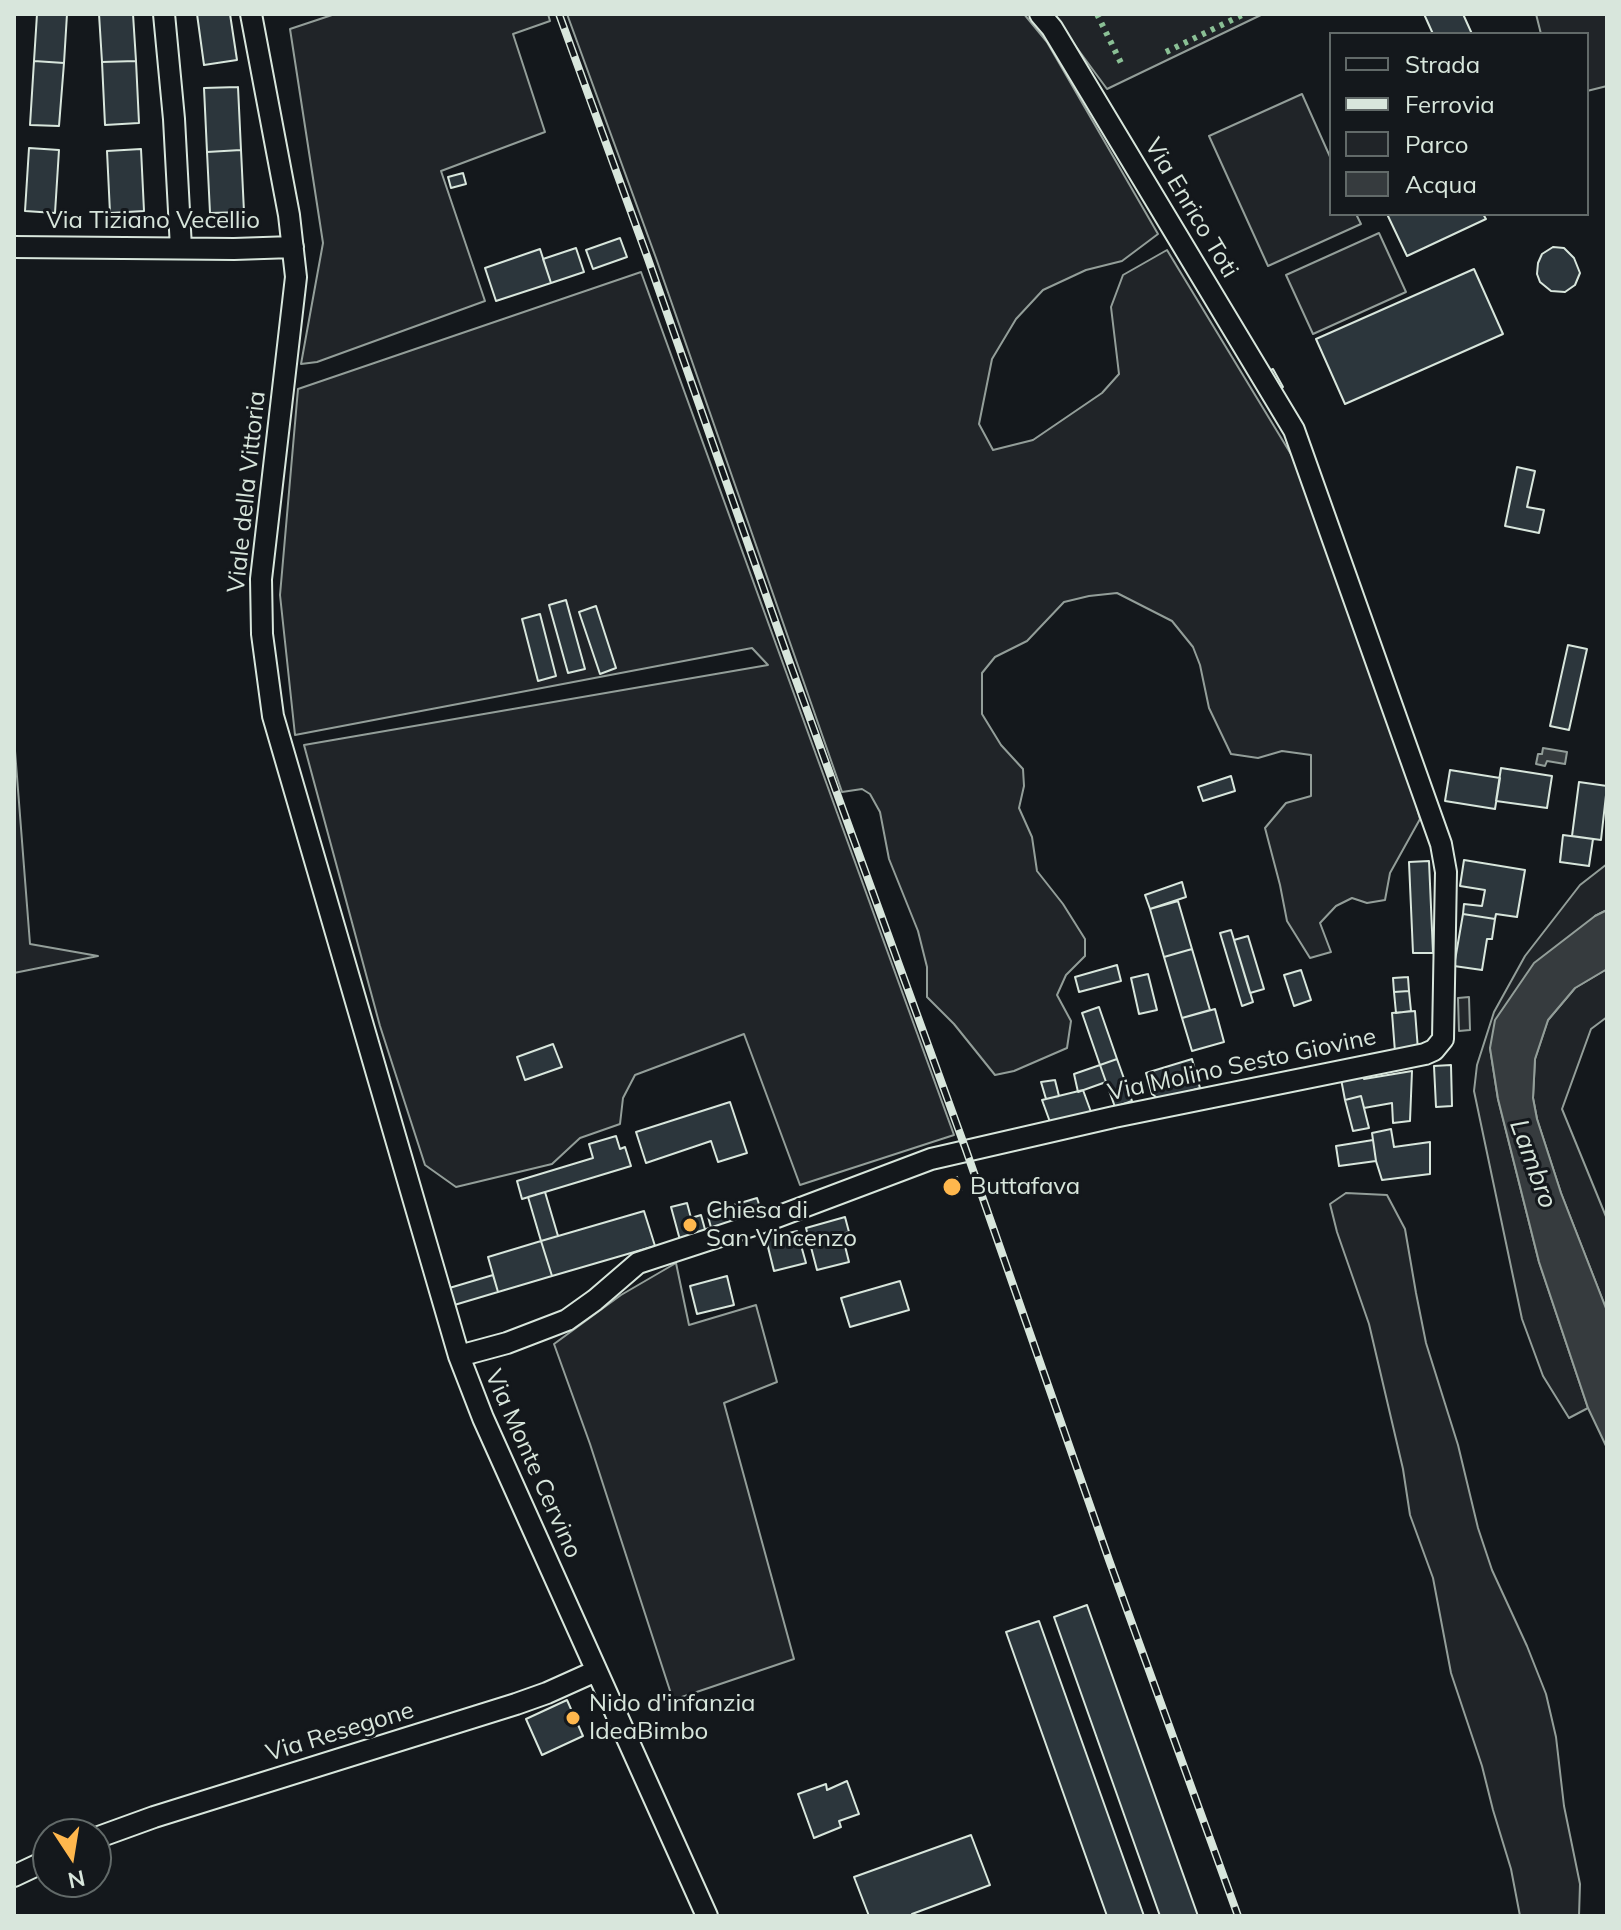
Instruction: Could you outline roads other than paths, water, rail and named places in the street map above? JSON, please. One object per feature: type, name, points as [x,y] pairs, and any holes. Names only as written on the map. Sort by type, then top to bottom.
[{"type":"street","points":[[164,14],[181,248]]},
{"type":"street","name":"Viale della Vittoria","points":[[251,14],[289,215],[296,277],[261,579],[262,634],[273,716],[360,1015]]},
{"type":"street","name":"Via Enrico Toti","points":[[1040,14],[1052,28],[1294,430]]},
{"type":"street","name":"Via Tiziano Vecellio","points":[[14,247],[293,247]]},
{"type":"street","name":"Via Molino Sesto Giovine","points":[[459,1356],[507,1343],[567,1320],[638,1263],[769,1220],[931,1159],[1114,1117],[1425,1054],[1440,1046],[1444,1032],[1446,872],[1441,844],[1294,430]]},
{"type":"street","name":"Via Monte Cervino","points":[[360,1015],[459,1356],[483,1418],[707,1916]]},
{"type":"street","name":"Via Resegone","points":[[112,1832],[516,1704],[596,1671]]},
{"type":"water","points":[[1543,748],[1567,752],[1565,764],[1547,761],[1545,766],[1536,764]]},
{"type":"water","name":"Lambro","points":[[1607,910],[1607,969],[1575,988],[1548,1020],[1535,1059],[1533,1098],[1561,1193],[1607,1311],[1607,1448],[1588,1408],[1539,1262],[1498,1099],[1490,1048],[1495,1020],[1534,963]]},
{"type":"railway","points":[[559,14],[1238,1916]]},
{"type":"place","name":"Buttafava","points":[[952,1187]]},
{"type":"place","name":"Chiesa di San Vincenzo","points":[[690,1225]]},
{"type":"place","name":"Nido d'infanzia IdeaBimbo","points":[[573,1718]]}]
